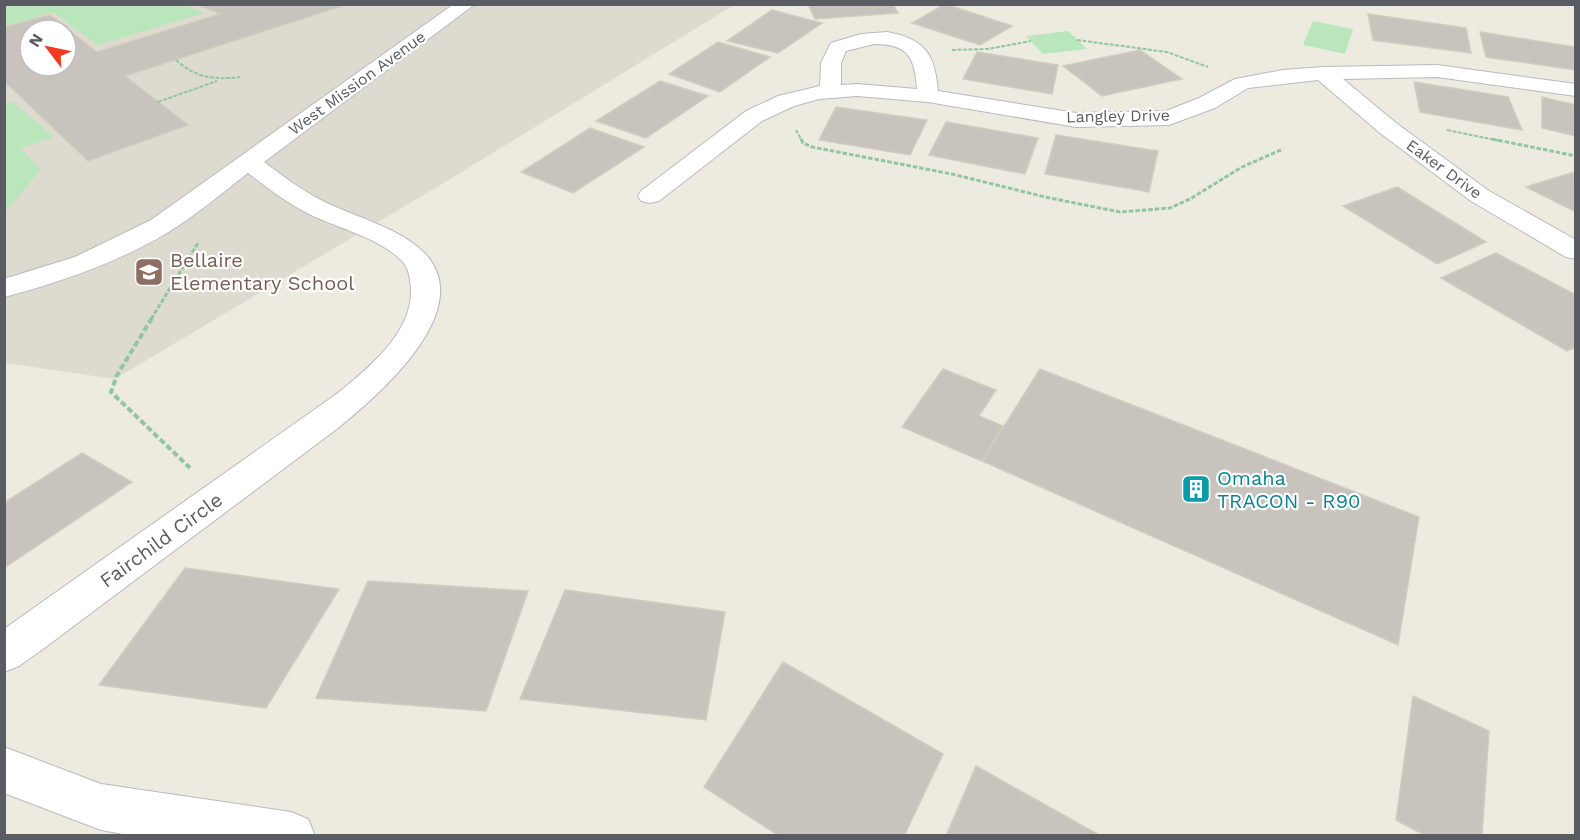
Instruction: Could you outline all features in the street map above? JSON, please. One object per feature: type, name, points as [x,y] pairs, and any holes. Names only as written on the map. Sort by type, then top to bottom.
[{"type":"street","name":"West Mission Avenue","points":[[4,288],[84,265],[127,245],[160,226],[466,4]]},
{"type":"street","points":[[831,92],[831,63],[838,47],[857,39],[885,38],[904,42],[915,49],[924,64],[928,96]]},
{"type":"street","name":"Langley Drive","points":[[650,196],[754,116],[786,100],[831,92],[857,90],[928,96],[1076,120],[1169,118],[1207,103],[1242,83],[1283,76],[1323,73],[1437,71],[1575,90]]},
{"type":"street","name":"Eaker Drive","points":[[1323,73],[1388,128],[1480,196],[1575,251]]},
{"type":"street","name":"Fairchild Circle","points":[[4,653],[316,427],[369,384],[410,338],[425,306],[425,281],[417,261],[401,247],[312,205],[282,187],[248,161]]},
{"type":"street","points":[[4,770],[100,807],[291,836]]},
{"type":"path","points":[[1077,40],[1167,52],[1199,63],[1242,83]]},
{"type":"path","points":[[915,49],[988,49],[1031,41]]},
{"type":"path","points":[[176,60],[198,77],[217,80]]},
{"type":"path","points":[[158,102],[217,80],[240,77]]},
{"type":"path","points":[[754,116],[792,127],[800,133],[803,143],[812,147],[952,174],[1120,212],[1170,208],[1190,200],[1242,167],[1283,149]]},
{"type":"path","points":[[1388,128],[1431,127],[1575,156]]},
{"type":"path","points":[[181,460],[111,392],[117,375],[201,237]]},
{"type":"shaded area","name":"Bellaire Elementary School","points":[[5,5],[734,5],[447,181],[115,379],[5,363]]},
{"type":"green space","points":[[5,5],[184,5],[204,13],[97,45],[78,31],[78,18],[61,18],[53,12],[32,18],[18,18],[18,22],[5,26]]},
{"type":"green space","points":[[1313,21],[1353,29],[1345,54],[1303,45]]},
{"type":"green space","points":[[1068,31],[1087,49],[1043,54],[1026,36]]},
{"type":"green space","points":[[13,102],[54,137],[21,148],[40,170],[5,213],[5,104]]},
{"type":"building","points":[[197,4],[348,4],[125,76],[188,125],[88,161],[4,81],[4,27],[18,23],[18,78],[78,78],[78,37],[97,52],[220,14]]},
{"type":"building","points":[[808,4],[893,4],[898,13],[815,19]]},
{"type":"building","points":[[945,4],[1012,26],[980,45],[912,23]]},
{"type":"building","points":[[772,10],[822,23],[778,53],[727,41]]},
{"type":"building","points":[[1368,14],[1466,28],[1471,53],[1373,40]]},
{"type":"building","points":[[50,15],[54,18],[38,18]]},
{"type":"building","points":[[1480,32],[1575,47],[1576,70],[1486,57]]},
{"type":"building","points":[[718,42],[770,57],[720,92],[669,74]]},
{"type":"building","points":[[1140,50],[1182,79],[1102,96],[1063,66]]},
{"type":"building","points":[[977,52],[1058,65],[1052,94],[963,79]]},
{"type":"building","points":[[660,81],[708,96],[646,138],[596,121]]},
{"type":"building","points":[[1414,82],[1508,97],[1522,130],[1420,112]]},
{"type":"building","points":[[1542,97],[1576,105],[1576,136],[1542,128]]},
{"type":"building","points":[[836,107],[927,120],[910,155],[819,140]]},
{"type":"building","points":[[946,122],[1038,138],[1025,174],[929,155]]},
{"type":"building","points":[[590,128],[644,147],[573,193],[521,172]]},
{"type":"building","points":[[1056,135],[1158,151],[1149,192],[1045,174]]},
{"type":"building","points":[[1574,172],[1576,212],[1526,187]]},
{"type":"building","points":[[1397,187],[1486,242],[1437,264],[1343,206]]},
{"type":"building","points":[[1496,253],[1576,295],[1576,347],[1567,351],[1441,278]]},
{"type":"building","points":[[943,369],[996,390],[979,416],[1003,426],[982,461],[902,427]]},
{"type":"building","name":"Omaha TRACON - R90","points":[[1040,369],[1419,517],[1398,645],[982,461]]},
{"type":"building","points":[[82,453],[132,482],[4,568],[4,503]]},
{"type":"building","points":[[185,568],[339,589],[266,708],[99,685]]},
{"type":"building","points":[[368,581],[528,591],[486,711],[316,698]]},
{"type":"building","points":[[565,590],[725,612],[706,720],[520,699]]},
{"type":"building","points":[[783,662],[943,754],[904,836],[779,836],[704,787]]},
{"type":"building","points":[[1413,696],[1489,731],[1482,836],[1426,836],[1396,820]]},
{"type":"building","points":[[976,766],[1101,836],[946,836]]},
{"type":"place","name":"Bellaire Elementary School","points":[[149,272]]},
{"type":"place","name":"Omaha TRACON - R90","points":[[1196,489]]}]
